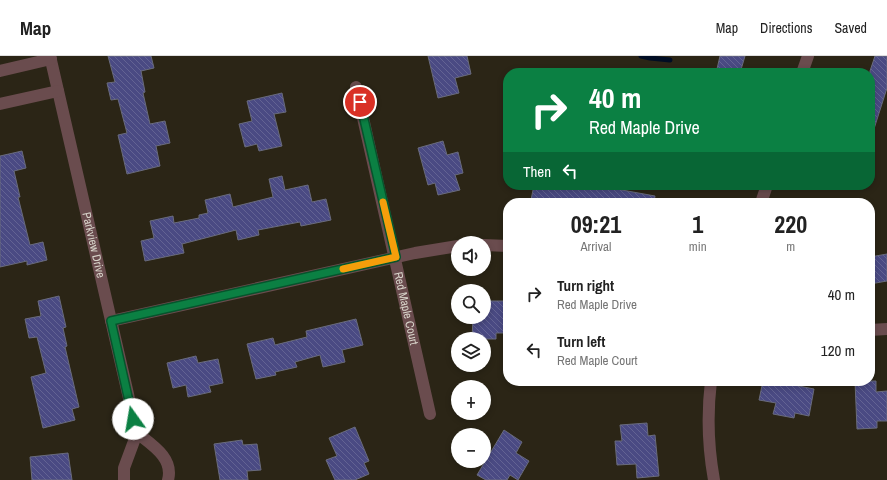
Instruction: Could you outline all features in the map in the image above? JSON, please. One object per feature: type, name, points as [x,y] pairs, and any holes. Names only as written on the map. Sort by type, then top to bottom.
[{"type":"street","points":[[804,68],[808,56]]},
{"type":"street","points":[[0,71],[51,58]]},
{"type":"street","name":"Parkview Drive","points":[[51,58],[137,433]]},
{"type":"street","name":"Red Maple Court","points":[[356,87],[396,257],[430,414]]},
{"type":"street","points":[[0,104],[58,91]]},
{"type":"street","points":[[491,245],[503,246]]},
{"type":"street","points":[[111,321],[427,250],[451,247]]},
{"type":"street","points":[[875,329],[887,328]]},
{"type":"street","points":[[711,386],[708,415],[709,445],[714,480]]},
{"type":"street","points":[[124,480],[124,468],[137,433],[154,446],[166,459],[170,472],[168,480]]},
{"type":"building","points":[[108,56],[151,56],[154,68],[141,71],[145,92],[143,93],[150,124],[165,121],[170,143],[156,146],[160,166],[127,174],[118,135],[127,133],[118,99],[111,100],[107,83],[115,82]]},
{"type":"building","points":[[428,56],[467,56],[471,74],[455,78],[459,93],[438,98]]},
{"type":"building","points":[[720,56],[745,56],[741,68],[717,68]]},
{"type":"building","points":[[875,56],[887,56],[887,88],[875,126],[875,68],[871,68]]},
{"type":"building","points":[[282,93],[286,112],[274,114],[282,146],[259,151],[257,144],[245,147],[239,124],[252,121],[247,101]]},
{"type":"building","points":[[443,141],[447,155],[458,152],[463,173],[455,175],[460,190],[438,195],[435,183],[428,185],[418,148]]},
{"type":"building","points":[[22,151],[26,168],[14,171],[20,197],[18,197],[30,245],[43,242],[47,260],[27,265],[27,261],[0,267],[0,156]]},
{"type":"building","points":[[282,176],[285,190],[308,185],[312,202],[326,199],[331,220],[301,226],[300,222],[258,230],[259,235],[238,240],[236,230],[182,244],[184,253],[145,261],[141,241],[154,238],[150,221],[173,216],[174,223],[199,218],[199,215],[208,213],[205,200],[230,194],[233,207],[273,197],[269,179]]},
{"type":"building","points":[[533,190],[622,190],[655,196],[655,198],[531,198]]},
{"type":"building","points":[[887,254],[887,281],[875,283],[875,256]]},
{"type":"building","points":[[59,296],[66,327],[63,328],[67,346],[65,347],[79,407],[72,409],[75,420],[43,428],[31,377],[46,373],[37,337],[29,338],[25,319],[41,316],[38,301]]},
{"type":"building","points":[[491,301],[503,301],[503,333],[496,333],[496,339],[491,339],[491,332],[472,332],[473,324],[491,324]]},
{"type":"building","points":[[356,319],[363,345],[342,350],[345,362],[323,367],[320,355],[295,362],[297,367],[275,372],[276,375],[256,379],[247,344],[273,338],[275,345],[307,337],[306,331]]},
{"type":"building","points":[[196,356],[198,363],[218,359],[223,383],[209,386],[211,392],[188,397],[186,385],[173,388],[167,363]]},
{"type":"building","points":[[876,381],[876,392],[887,391],[887,421],[877,421],[877,428],[857,429],[855,386],[875,386]]},
{"type":"building","points":[[762,386],[799,386],[814,389],[809,416],[795,413],[794,418],[773,414],[776,403],[759,400]]},
{"type":"building","points":[[647,423],[648,436],[655,435],[659,476],[637,478],[636,464],[617,465],[615,441],[622,441],[620,425]]},
{"type":"building","points":[[355,427],[369,461],[364,463],[369,474],[355,480],[335,480],[326,460],[337,456],[329,438]]},
{"type":"building","points":[[504,430],[522,442],[516,453],[529,461],[518,480],[510,475],[507,480],[486,480],[477,475],[481,468],[491,468],[491,452]]},
{"type":"building","points":[[242,440],[243,445],[257,444],[261,470],[247,471],[248,480],[220,480],[214,444]]},
{"type":"building","points":[[68,453],[72,480],[32,480],[30,457]]},
{"type":"waterway","points":[[641,56],[670,60]]},
{"type":"slow traffic","points":[[343,269],[396,257],[383,202]]},
{"type":"route","points":[[133,419],[111,321],[396,257],[360,102]]}]
